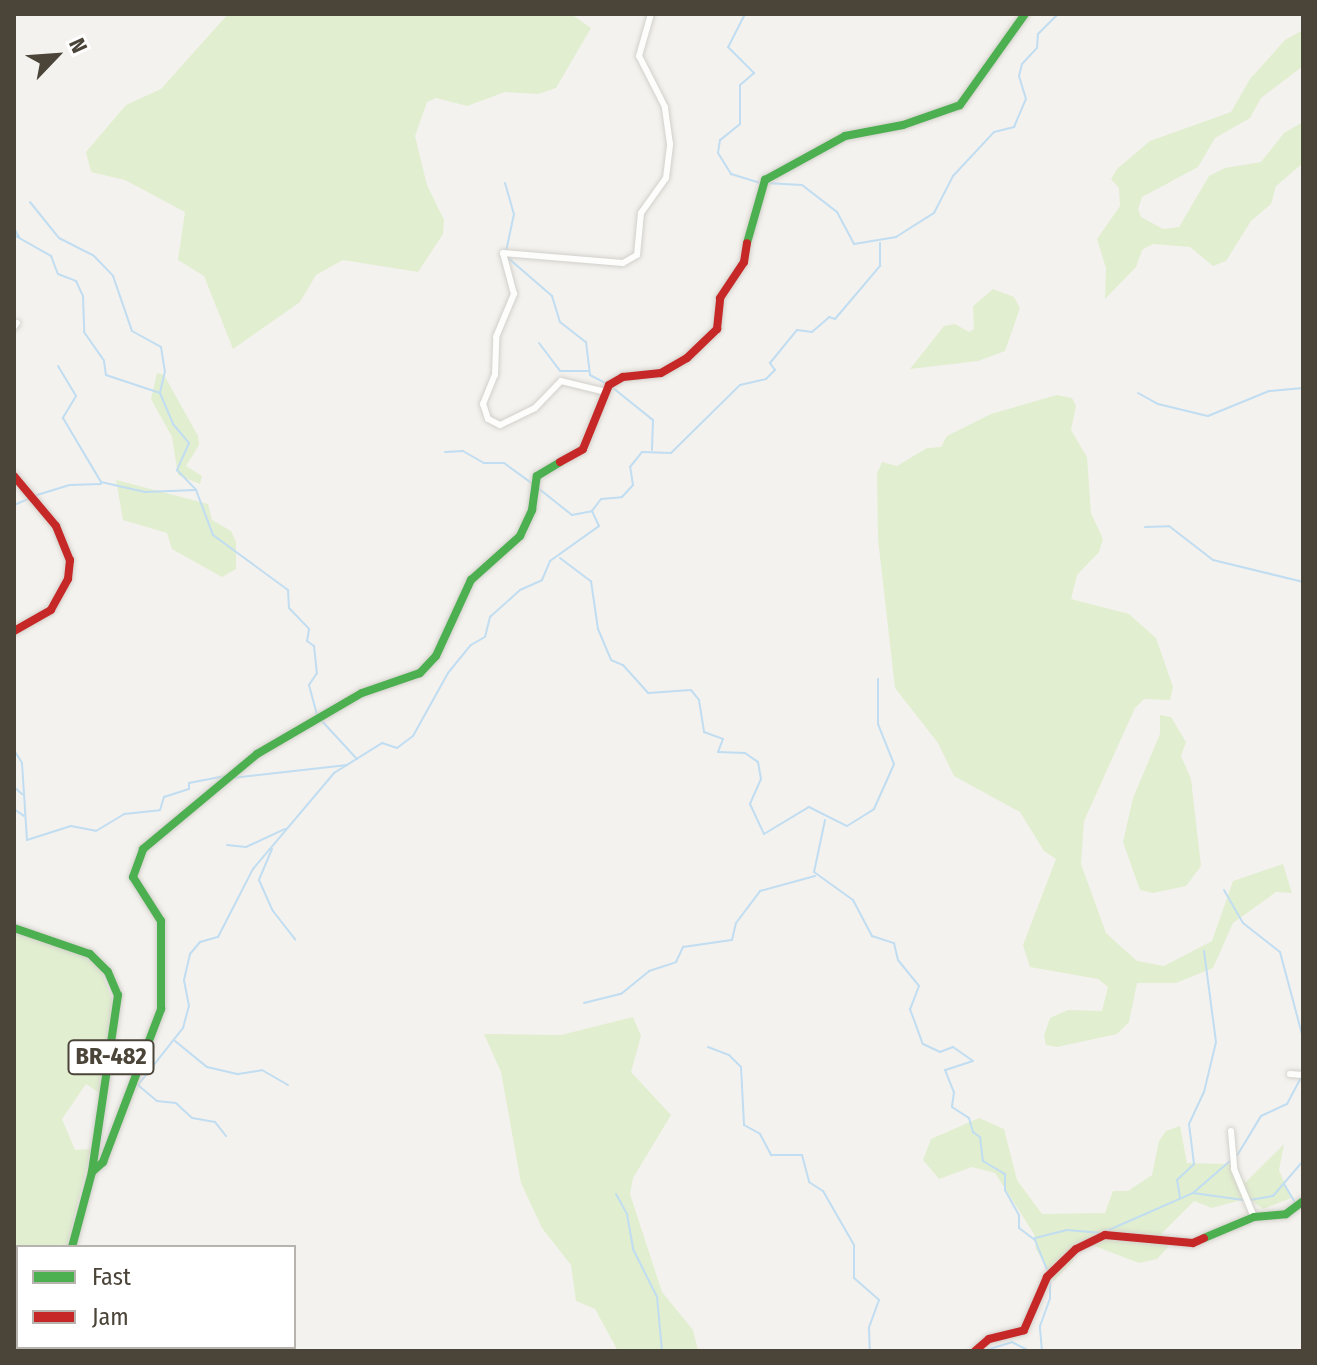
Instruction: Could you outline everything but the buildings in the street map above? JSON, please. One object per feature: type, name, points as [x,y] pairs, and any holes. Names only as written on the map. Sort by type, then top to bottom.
[{"type":"main road","points":[[92,1172],[103,1162],[161,1009],[161,921],[133,877],[143,849],[257,754],[362,693],[420,673],[436,656],[471,580],[520,536],[532,510],[537,476],[583,449],[606,392],[623,377],[661,373],[674,366],[717,329],[722,293],[740,272],[751,218],[770,175],[845,136],[903,125],[960,105],[1025,14]]},
{"type":"main road","points":[[14,476],[56,526],[70,560],[68,579],[51,610],[14,631]]},
{"type":"main road","name":"BR-482","points":[[14,928],[90,954],[108,972],[118,995],[92,1172],[73,1245]]},
{"type":"main road","points":[[975,1351],[989,1339],[1024,1330],[1047,1277],[1076,1249],[1105,1235],[1193,1243],[1254,1217],[1286,1214],[1303,1201]]},
{"type":"street","points":[[606,392],[561,381],[535,408],[500,425],[488,419],[483,404],[495,375],[494,344],[514,294],[503,253],[623,263],[637,255],[641,213],[663,184],[670,144],[665,107],[639,56],[651,14]]},
{"type":"street","points":[[1290,1074],[1303,1075]]},
{"type":"street","points":[[1231,1131],[1234,1169],[1254,1217]]},
{"type":"green space","points":[[228,14],[571,14],[591,28],[556,88],[538,94],[505,92],[467,106],[436,98],[427,102],[415,136],[427,185],[444,220],[443,234],[418,272],[343,260],[316,275],[300,302],[233,349],[204,276],[178,260],[185,212],[125,180],[91,172],[86,152],[126,105],[161,89]]},
{"type":"green space","points":[[1303,30],[1303,66],[1261,98],[1250,118],[1215,138],[1198,167],[1142,197],[1138,209],[1141,217],[1163,229],[1179,227],[1209,176],[1225,168],[1261,162],[1284,133],[1303,122],[1303,163],[1276,186],[1271,204],[1251,221],[1226,261],[1213,266],[1190,247],[1153,244],[1142,250],[1136,267],[1105,299],[1106,268],[1097,239],[1120,206],[1119,188],[1111,179],[1117,169],[1150,141],[1231,112],[1250,79],[1285,40]]},
{"type":"green space","points":[[993,289],[1014,297],[1020,308],[1005,351],[978,361],[910,369],[944,326],[955,324],[969,332],[974,329],[973,306]]},
{"type":"green space","points":[[157,373],[164,375],[198,436],[199,445],[186,466],[202,476],[200,484],[178,475],[172,437],[151,399]]},
{"type":"green space","points":[[1057,395],[1072,398],[1076,406],[1071,430],[1087,457],[1091,513],[1103,539],[1099,552],[1077,575],[1071,599],[1129,614],[1156,638],[1173,687],[1170,700],[1144,699],[1135,708],[1084,821],[1081,864],[1106,933],[1137,961],[1164,966],[1212,941],[1233,881],[1283,864],[1292,893],[1276,892],[1233,923],[1213,968],[1176,983],[1137,983],[1129,1022],[1117,1034],[1057,1047],[1046,1045],[1044,1036],[1050,1018],[1068,1010],[1102,1011],[1108,987],[1098,979],[1030,967],[1023,945],[1056,859],[1044,851],[1020,812],[954,776],[938,743],[895,688],[878,539],[877,474],[882,462],[897,466],[927,448],[941,447],[947,436],[991,414]]},
{"type":"green space","points":[[116,480],[208,504],[212,520],[231,531],[236,542],[236,569],[222,577],[172,549],[167,533],[123,520]]},
{"type":"green space","points":[[1160,715],[1171,717],[1186,742],[1181,756],[1191,779],[1201,866],[1186,886],[1153,893],[1140,890],[1123,842],[1133,798],[1160,734]]},
{"type":"green space","points":[[14,929],[53,937],[99,965],[114,1005],[104,1096],[86,1084],[62,1119],[75,1150],[91,1149],[67,1245],[16,1245],[16,1349],[35,1349],[14,1351]]},
{"type":"green space","points":[[633,1017],[641,1036],[631,1072],[671,1115],[633,1178],[630,1194],[662,1292],[693,1330],[698,1351],[618,1351],[595,1309],[576,1301],[571,1265],[542,1228],[521,1183],[501,1072],[484,1034],[561,1035]]},
{"type":"green space","points":[[979,1118],[1004,1129],[1017,1180],[1042,1214],[1105,1213],[1113,1191],[1128,1191],[1152,1175],[1159,1141],[1166,1131],[1180,1126],[1187,1163],[1230,1164],[1245,1183],[1284,1144],[1279,1170],[1291,1198],[1263,1209],[1248,1198],[1212,1208],[1194,1201],[1162,1233],[1168,1247],[1157,1259],[1139,1263],[1089,1244],[1072,1250],[1073,1261],[1054,1281],[1036,1249],[1034,1234],[995,1173],[972,1167],[939,1179],[923,1160],[931,1139]]},
{"type":"waterway","points":[[745,14],[728,47],[754,73],[740,85],[740,124],[720,140],[718,153],[731,174],[760,183]]},
{"type":"waterway","points":[[766,183],[802,185],[837,212],[854,244],[896,237],[934,213],[953,176],[994,132],[1014,127],[1026,99],[1019,76],[1022,64],[1037,48],[1038,34],[1058,14]]},
{"type":"waterway","points":[[505,183],[514,214],[506,251]]},
{"type":"waterway","points":[[30,202],[59,238],[94,256],[113,276],[132,331],[161,347],[165,371],[160,392]]},
{"type":"waterway","points":[[14,228],[19,237]]},
{"type":"waterway","points":[[14,235],[51,256],[58,274],[76,281],[83,296],[84,332],[104,361],[106,375],[160,393],[173,424],[189,443],[177,470],[196,490],[213,535],[288,590],[289,608],[309,629],[307,641],[314,646],[317,673],[309,685],[317,715]]},
{"type":"waterway","points":[[538,488],[572,515],[592,511],[601,499],[622,497],[633,485],[630,467],[642,452],[671,453],[740,385],[766,379],[775,370],[770,363],[797,330],[812,332],[829,317],[835,319],[880,266],[880,243]]},
{"type":"waterway","points":[[507,257],[552,296],[560,322],[586,342],[590,375],[607,384]]},
{"type":"waterway","points":[[539,343],[560,371],[588,371]]},
{"type":"waterway","points":[[58,366],[76,396],[63,418],[101,482],[145,492],[195,490]]},
{"type":"waterway","points":[[613,388],[653,420],[652,450]]},
{"type":"waterway","points":[[1138,393],[1158,404],[1208,416],[1269,391],[1303,388]]},
{"type":"waterway","points":[[445,452],[463,451],[484,463],[504,463],[533,484]]},
{"type":"waterway","points":[[37,495],[70,485],[101,484]]},
{"type":"waterway","points":[[14,505],[28,499]]},
{"type":"waterway","points":[[226,1136],[215,1122],[192,1118],[176,1103],[157,1101],[138,1085],[183,1028],[189,1006],[184,980],[190,954],[200,942],[218,937],[253,869],[334,773],[382,743],[397,748],[413,736],[448,673],[471,645],[485,637],[490,617],[520,590],[542,580],[550,561],[599,526],[592,511]]},
{"type":"waterway","points":[[1145,527],[1169,526],[1213,560],[1303,582]]},
{"type":"waterway","points":[[560,558],[591,581],[598,629],[611,660],[623,665],[648,693],[691,690],[699,700],[704,732],[723,739],[718,752],[745,753],[758,762],[761,779],[750,804],[764,834],[809,807],[847,826],[874,809],[894,764],[878,724],[878,679]]},
{"type":"waterway","points":[[321,720],[357,759]]},
{"type":"waterway","points":[[14,750],[22,763],[27,840],[71,826],[96,831],[124,814],[160,810],[164,797],[189,789],[189,783],[226,776]]},
{"type":"waterway","points":[[232,778],[347,765]]},
{"type":"waterway","points":[[14,787],[22,794]]},
{"type":"waterway","points":[[14,809],[24,816]]},
{"type":"waterway","points":[[825,820],[814,872],[853,900],[872,936],[894,943],[898,960],[919,986],[910,1009],[923,1044],[940,1052],[953,1047],[973,1061],[945,1070],[954,1092],[952,1107],[969,1118],[973,1132],[980,1137],[983,1161],[1005,1174],[1005,1190],[1019,1215],[1019,1228],[1035,1240],[1048,1273]]},
{"type":"waterway","points":[[227,845],[246,847],[285,829]]},
{"type":"waterway","points":[[272,849],[259,880],[273,911],[295,939]]},
{"type":"waterway","points":[[584,1003],[621,994],[649,971],[676,962],[683,947],[732,940],[736,923],[760,891],[815,876]]},
{"type":"waterway","points":[[1224,890],[1243,923],[1280,952],[1303,1038]]},
{"type":"waterway","points":[[1180,1197],[1177,1180],[1194,1164],[1189,1124],[1204,1092],[1216,1042],[1204,951]]},
{"type":"waterway","points":[[175,1041],[207,1067],[238,1074],[262,1070],[288,1085]]},
{"type":"waterway","points":[[708,1047],[729,1055],[741,1067],[744,1125],[760,1134],[771,1155],[802,1155],[809,1182],[823,1191],[854,1245],[854,1278],[879,1300],[869,1328],[870,1351]]},
{"type":"waterway","points":[[1035,1238],[1067,1230],[1102,1233],[1193,1193],[1238,1154],[1261,1116],[1287,1104],[1302,1076]]},
{"type":"waterway","points":[[1250,1200],[1273,1196],[1303,1161]]},
{"type":"waterway","points":[[1284,1184],[1295,1202]]},
{"type":"waterway","points":[[1193,1193],[1244,1200]]},
{"type":"waterway","points":[[616,1194],[627,1214],[633,1249],[657,1297],[662,1351]]},
{"type":"waterway","points":[[1042,1351],[1040,1326],[1050,1299],[1050,1279]]},
{"type":"waterway","points":[[983,1351],[1012,1342],[1030,1351]]},
{"type":"traffic: fast","points":[[747,243],[765,180],[845,136],[903,125],[960,105],[1025,14]]},
{"type":"traffic: fast","points":[[92,1172],[103,1162],[161,1009],[161,921],[133,877],[143,849],[257,754],[362,693],[420,673],[436,656],[471,580],[520,536],[532,510],[537,476],[560,462]]},
{"type":"traffic: fast","points":[[14,928],[90,954],[108,972],[118,995],[92,1172],[73,1245]]},
{"type":"traffic: fast","points":[[1204,1238],[1254,1217],[1286,1214],[1303,1201]]},
{"type":"traffic: jam","points":[[560,462],[583,449],[609,385],[623,377],[661,373],[687,358],[717,329],[720,298],[744,262],[747,243]]},
{"type":"traffic: jam","points":[[14,476],[56,526],[70,560],[68,579],[51,610],[14,631]]},
{"type":"traffic: jam","points":[[975,1351],[989,1339],[1024,1330],[1047,1277],[1076,1249],[1105,1235],[1193,1243],[1204,1238]]}]
